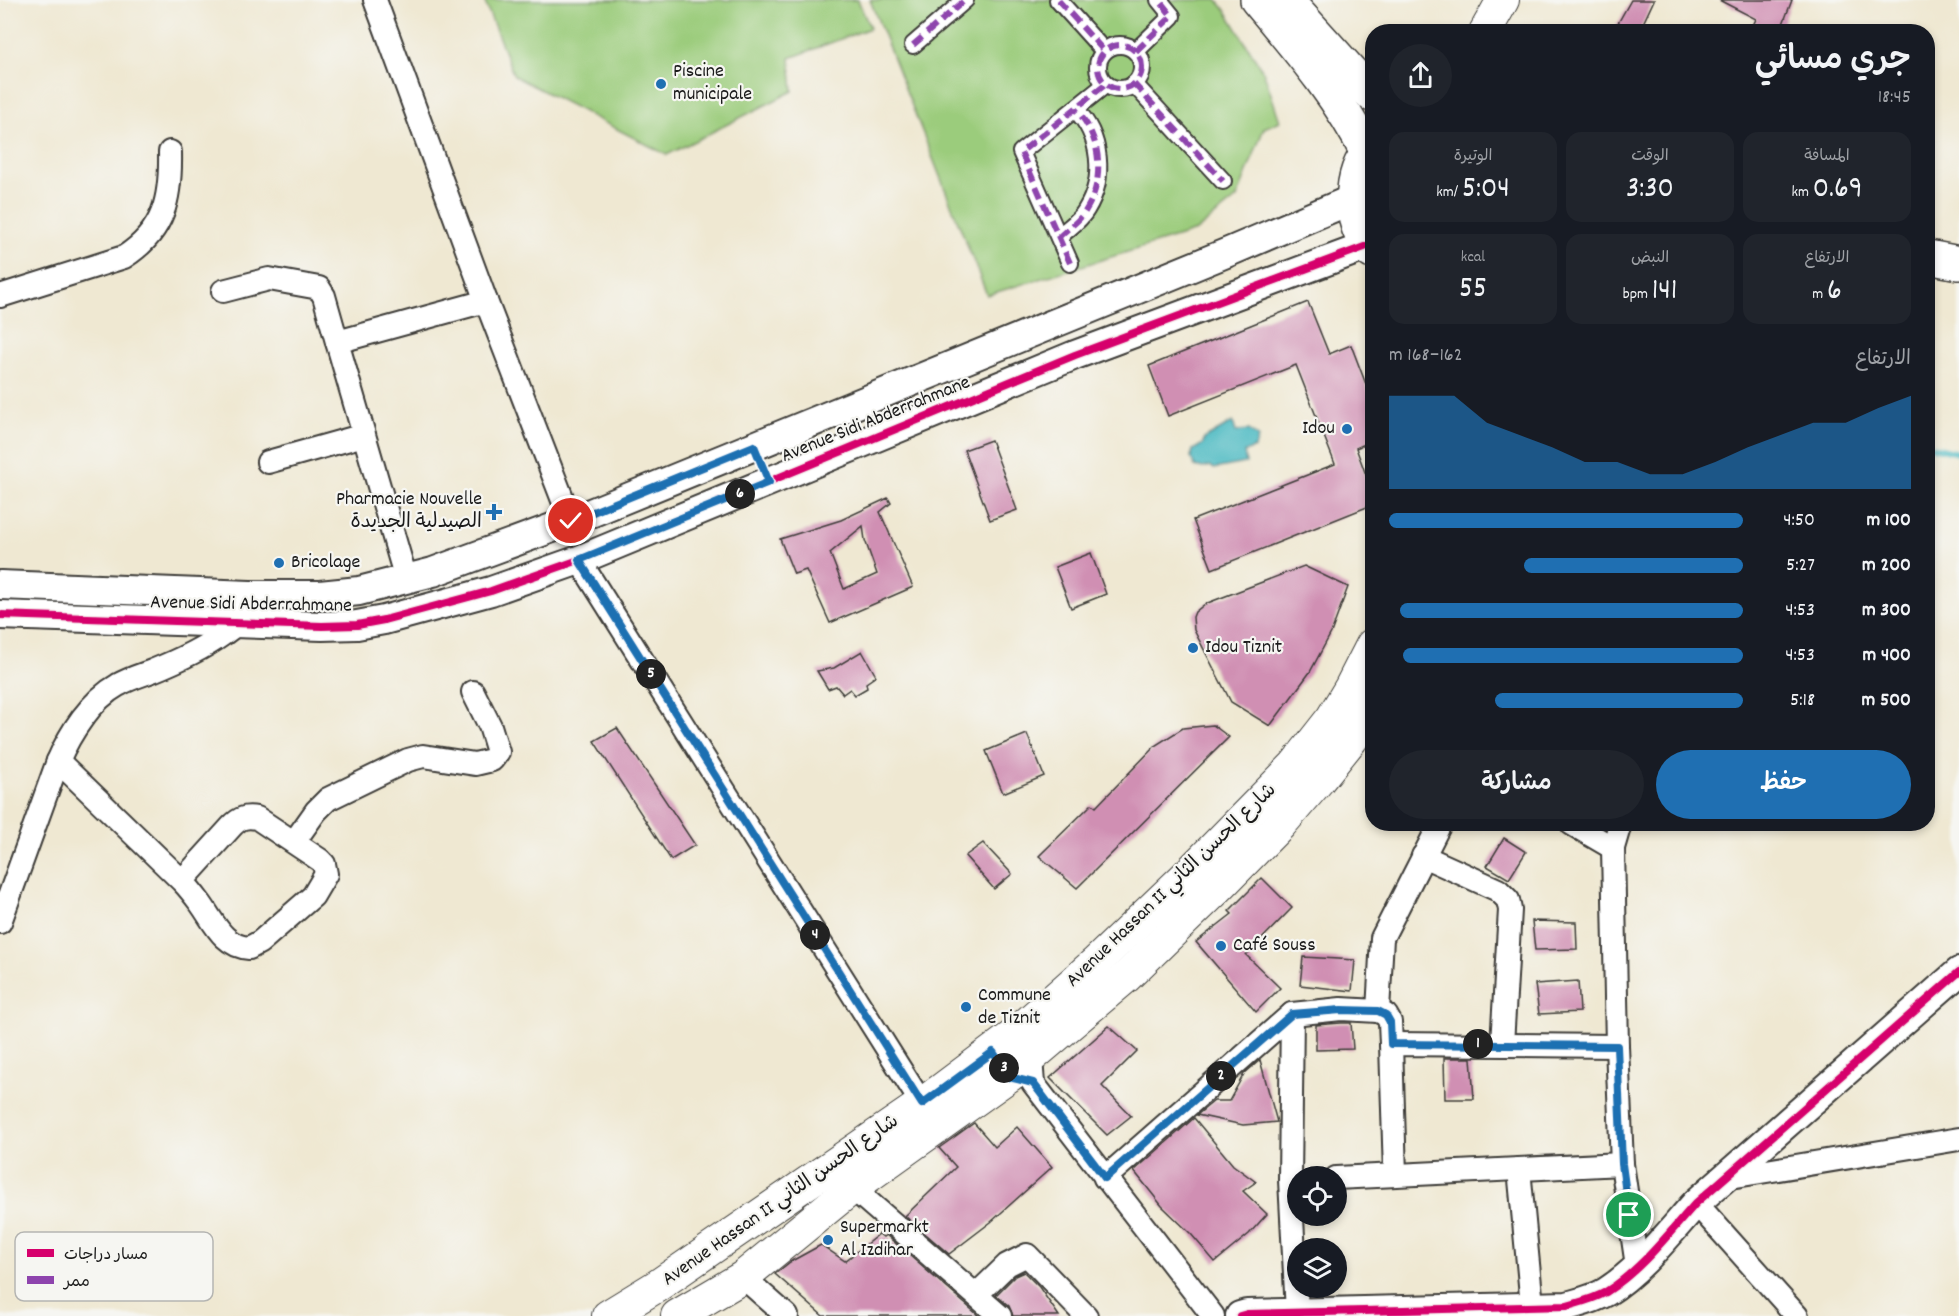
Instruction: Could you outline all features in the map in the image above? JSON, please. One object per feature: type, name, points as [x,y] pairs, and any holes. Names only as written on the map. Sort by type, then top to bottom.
[{"type":"highway","points":[[1257,0],[1327,86],[1365,143]]},
{"type":"highway","points":[[1286,0],[1365,87]]},
{"type":"highway","points":[[1365,160],[1357,175],[1353,199],[1357,224],[1365,239]]},
{"type":"highway","points":[[1935,258],[1959,263]]},
{"type":"highway","points":[[1935,281],[1959,286]]},
{"type":"main road","name":"Avenue Hassan II شارع الحسن الثاني","points":[[608,1316],[657,1286],[922,1104],[1016,1061],[1095,963],[1187,875],[1295,765],[1332,717],[1365,659]]},
{"type":"main road","name":"Avenue Hassan II شارع الحسن الثاني","points":[[675,1316],[743,1277],[852,1188],[1126,976],[1281,824],[1352,739],[1365,718]]},
{"type":"main road","points":[[657,1286],[675,1316]]},
{"type":"street","points":[[375,0],[486,301],[571,521]]},
{"type":"street","points":[[913,45],[965,0]]},
{"type":"street","points":[[1058,0],[1104,51]]},
{"type":"street","points":[[1136,51],[1172,16],[1159,0]]},
{"type":"street","points":[[1114,45],[1122,45],[1136,51],[1140,58],[1142,71],[1134,84],[1120,90],[1105,85],[1098,72],[1100,57],[1104,51],[1114,45]]},
{"type":"street","points":[[1134,84],[1223,181]]},
{"type":"street","points":[[1070,263],[1021,152],[1105,85]]},
{"type":"street","points":[[1059,237],[1086,210],[1094,195],[1099,170],[1096,145],[1085,119],[1075,109]]},
{"type":"street","points":[[0,296],[124,257],[134,251],[166,208],[171,181],[171,152]]},
{"type":"street","name":"Avenue Sidi Abderrahmane","points":[[0,585],[250,595],[320,595],[365,591],[507,546],[571,521],[1353,199]]},
{"type":"street","name":"Avenue Sidi Abderrahmane","points":[[0,615],[322,626],[357,625],[384,620],[491,591],[579,560],[1076,355],[1365,251]]},
{"type":"street","points":[[223,291],[269,279],[319,288],[324,296],[406,579]]},
{"type":"street","points":[[337,342],[486,301]]},
{"type":"street","points":[[268,462],[364,435]]},
{"type":"street","name":"Avenue Sidi Abderrahmane","points":[[754,446],[769,482]]},
{"type":"street","points":[[579,560],[922,1104]]},
{"type":"street","points":[[0,922],[65,743],[102,696],[118,685],[173,663],[239,623],[250,595]]},
{"type":"street","points":[[294,842],[316,811],[328,799],[408,760],[423,756],[475,764],[492,760],[498,752],[496,742],[473,692]]},
{"type":"street","points":[[58,760],[182,881],[202,906],[218,932],[241,947],[253,946],[314,896],[326,874],[324,864],[294,842],[257,818],[244,817],[232,826],[182,881]]},
{"type":"street","points":[[1378,1011],[1382,938],[1436,831]]},
{"type":"street","points":[[1584,831],[1613,848]]},
{"type":"street","points":[[1618,831],[1613,848],[1622,1164],[1637,1266]]},
{"type":"street","points":[[1424,856],[1498,890],[1508,900],[1510,910],[1502,1044]]},
{"type":"street","points":[[1239,1316],[1297,1312],[1532,1311],[1589,1300],[1607,1291],[1637,1266],[1696,1203],[1959,972]]},
{"type":"street","points":[[1105,1178],[1292,1014],[1341,1010],[1378,1011],[1386,1015],[1390,1022],[1395,1175]]},
{"type":"street","points":[[1292,1014],[1294,1166]]},
{"type":"street","points":[[1391,1044],[1617,1046]]},
{"type":"street","points":[[1016,1061],[1213,1316]]},
{"type":"street","points":[[1724,1178],[1959,1139]]},
{"type":"street","points":[[1347,1177],[1622,1164]]},
{"type":"street","points":[[828,1167],[1000,1316]]},
{"type":"street","points":[[1519,1169],[1532,1311]]},
{"type":"street","points":[[1696,1203],[1797,1316]]},
{"type":"street","points":[[1295,1226],[1297,1312]]},
{"type":"street","points":[[977,1294],[1007,1264],[1027,1255],[1086,1316]]},
{"type":"street","points":[[743,1277],[787,1316]]},
{"type":"green space","name":"Piscine municipale","points":[[484,0],[858,0],[870,28],[790,58],[793,91],[667,155],[514,76]]},
{"type":"green space","points":[[870,0],[1217,0],[1264,73],[1280,121],[1264,128],[1237,198],[1196,231],[987,295]]},
{"type":"water","points":[[1233,422],[1236,432],[1249,430],[1258,437],[1255,448],[1244,452],[1246,463],[1214,469],[1210,466],[1203,468],[1195,466],[1191,458],[1193,450],[1203,444],[1204,439]]},
{"type":"building","points":[[1631,0],[1654,0],[1643,24],[1618,24]]},
{"type":"building","points":[[1719,0],[1792,0],[1783,24],[1754,24],[1756,19]]},
{"type":"building","name":"Idou","points":[[1308,302],[1329,354],[1351,345],[1365,382],[1365,444],[1356,448],[1365,472],[1365,508],[1212,569],[1193,520],[1335,464],[1296,365],[1168,416],[1149,366]]},
{"type":"building","points":[[991,440],[1017,510],[990,520],[964,450]]},
{"type":"building","points":[[888,498],[891,503],[880,512],[913,587],[830,623],[806,570],[794,574],[780,539],[841,520]],"holes":[[[863,526],[865,540],[877,574],[844,589],[830,553]]]},
{"type":"building","points":[[1091,553],[1106,594],[1071,608],[1055,567]]},
{"type":"building","points":[[1304,566],[1348,587],[1331,633],[1310,672],[1270,726],[1231,702],[1194,630],[1193,617],[1195,612],[1205,604]]},
{"type":"building","points":[[862,651],[876,676],[866,683],[867,688],[855,695],[850,689],[843,694],[836,686],[828,689],[817,671],[834,668]]},
{"type":"building","points":[[1213,725],[1229,737],[1077,888],[1039,856],[1092,804],[1096,807],[1156,745],[1183,728]]},
{"type":"building","points":[[617,728],[695,845],[671,860],[594,741]]},
{"type":"building","points":[[1027,734],[1044,776],[1003,793],[986,751]]},
{"type":"building","points":[[1504,838],[1526,852],[1509,879],[1487,866]]},
{"type":"building","points":[[983,843],[1012,874],[994,889],[965,856]]},
{"type":"building","points":[[1262,878],[1292,908],[1246,955],[1280,988],[1256,1012],[1196,942],[1232,914],[1229,911]]},
{"type":"building","points":[[1532,921],[1576,922],[1577,949],[1535,950]]},
{"type":"building","points":[[1303,957],[1355,960],[1352,991],[1300,985]]},
{"type":"building","points":[[1578,981],[1580,1012],[1539,1014],[1535,984]]},
{"type":"building","points":[[1351,1023],[1353,1049],[1316,1050],[1316,1025]]},
{"type":"building","points":[[1109,1026],[1137,1051],[1102,1086],[1131,1116],[1107,1135],[1050,1078]]},
{"type":"building","points":[[1444,1058],[1471,1058],[1474,1099],[1445,1099]]},
{"type":"building","points":[[1260,1060],[1277,1122],[1243,1125],[1197,1115],[1214,1101],[1229,1101],[1244,1074]]},
{"type":"building","points":[[1194,1118],[1233,1165],[1256,1182],[1243,1191],[1267,1214],[1249,1234],[1215,1262],[1191,1234],[1162,1206],[1134,1171]]},
{"type":"building","points":[[974,1123],[995,1147],[1017,1127],[1052,1167],[991,1222],[949,1254],[905,1216],[956,1167],[939,1148]]},
{"type":"building","points":[[879,1234],[883,1237],[886,1235],[979,1316],[823,1316],[775,1274],[790,1262],[821,1245],[845,1261]]},
{"type":"building","points":[[1024,1272],[1039,1287],[1059,1316],[1013,1316],[1009,1306],[996,1295],[1015,1276]]},
{"type":"waterway","points":[[1935,448],[1959,453]]},
{"type":"marked path","points":[[913,45],[965,0]]},
{"type":"marked path","points":[[1058,0],[1104,51]]},
{"type":"marked path","points":[[1136,51],[1172,16],[1159,0]]},
{"type":"marked path","points":[[1120,45],[1129,46],[1136,51],[1141,58],[1142,67],[1141,76],[1136,83],[1129,88],[1120,89],[1111,88],[1104,83],[1099,76],[1098,67],[1099,58],[1104,51],[1111,46],[1120,45]]},
{"type":"marked path","points":[[1134,84],[1223,181]]},
{"type":"marked path","points":[[1070,263],[1021,152],[1105,85]]},
{"type":"marked path","points":[[1059,237],[1086,210],[1092,198],[1098,171],[1095,144],[1084,119],[1075,109]]},
{"type":"cycle path","points":[[0,615],[322,626],[357,625],[384,620],[491,591],[579,560],[1075,355],[1365,247]]},
{"type":"cycle path","points":[[579,560],[922,1104]]},
{"type":"cycle path","points":[[1240,1316],[1567,1306],[1601,1294],[1631,1273],[1696,1203],[1959,972]]},
{"type":"place","name":"Piscine municipale","points":[[661,84]]},
{"type":"place","name":"Idou","points":[[1347,429]]},
{"type":"place","name":"Pharmacie Nouvelle الصيدلية الجديدة","points":[[494,512]]},
{"type":"place","name":"Bricolage","points":[[279,563]]},
{"type":"place","name":"Idou Tiznit","points":[[1193,648]]},
{"type":"place","name":"Café Souss","points":[[1221,946]]},
{"type":"place","name":"Commune de Tiznit","points":[[966,1007]]},
{"type":"place","name":"Supermarkt Al Izdihar","points":[[828,1240]]},
{"type":"route","points":[[571,521],[754,446],[769,482],[579,560],[922,1104],[993,1052],[1009,1077],[1033,1083],[1105,1178],[1292,1014],[1309,1011],[1378,1011],[1386,1015],[1390,1022],[1391,1044],[1617,1046],[1622,1164],[1629,1215]]}]
